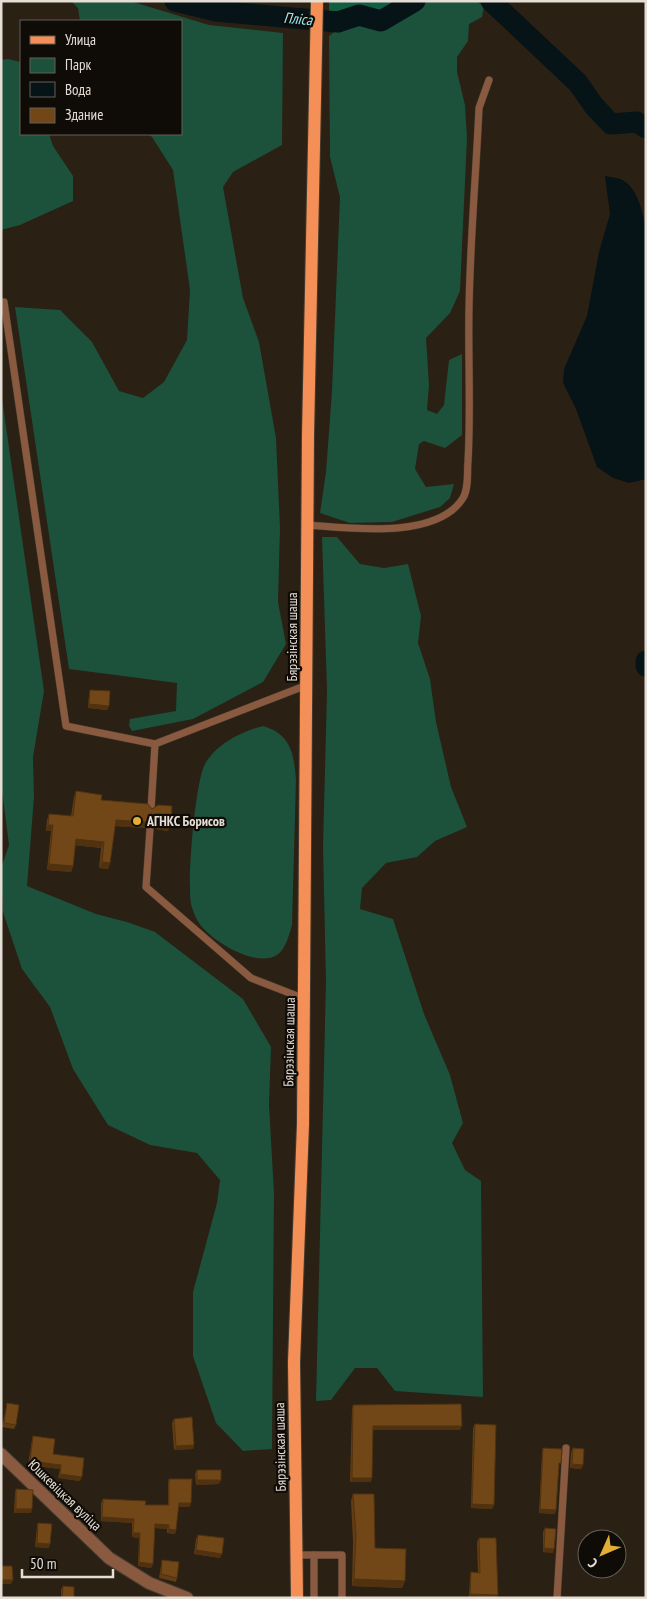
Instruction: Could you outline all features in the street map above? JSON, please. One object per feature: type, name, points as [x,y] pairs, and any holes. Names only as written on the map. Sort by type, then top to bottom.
[{"type":"main road","name":"Бярэзінская шаша","points":[[298,1598],[294,1362],[305,1000],[308,487],[317,1]]},
{"type":"street","name":"Юшкевіцкая вуліца","points":[[1,1454],[109,1558],[149,1583],[187,1598]]},
{"type":"lane","points":[[308,524],[360,529],[403,527],[422,523],[447,514],[463,498],[466,487],[470,436],[469,308],[479,108],[489,80]]},
{"type":"lane","points":[[4,302],[66,726],[155,744],[307,685]]},
{"type":"lane","points":[[151,810],[155,744]]},
{"type":"lane","points":[[150,829],[146,886],[252,978],[305,1000]]},
{"type":"lane","points":[[557,1598],[566,1448]]},
{"type":"lane","points":[[296,1555],[342,1555],[342,1598]]},
{"type":"lane","points":[[314,1555],[314,1598]]},
{"type":"green space","points":[[71,1],[130,1],[209,25],[283,33],[282,145],[233,172],[223,187],[243,298],[259,342],[276,438],[280,528],[278,602],[286,644],[263,682],[193,719],[132,731],[129,726],[130,719],[176,711],[177,683],[69,669],[15,307],[60,310],[92,342],[119,391],[143,398],[164,382],[187,340],[190,290],[173,170],[149,135],[182,135],[182,20],[80,20],[78,8]]},
{"type":"green space","points":[[329,1],[399,1],[379,15],[355,11],[329,11]]},
{"type":"green space","points":[[428,1],[476,1],[484,6],[482,17],[469,24],[468,41],[457,57],[457,72],[465,105],[467,138],[460,291],[450,313],[426,338],[429,385],[427,410],[437,414],[444,405],[449,360],[462,354],[462,435],[445,448],[424,441],[419,444],[415,469],[426,487],[454,484],[450,498],[440,507],[392,522],[350,523],[320,513],[326,472],[332,391],[340,197],[330,157],[329,36],[344,26],[356,22],[386,26]]},
{"type":"green space","points":[[8,59],[20,62],[20,135],[49,135],[53,146],[73,176],[73,201],[20,225],[1,230],[1,60]]},
{"type":"green space","points":[[1,392],[44,691],[33,757],[34,797],[27,886],[96,914],[155,932],[243,999],[271,1047],[269,1105],[274,1193],[272,1449],[243,1451],[216,1423],[193,1356],[193,1292],[217,1203],[220,1180],[197,1153],[150,1145],[108,1125],[73,1069],[50,1007],[22,969],[3,912],[1,868],[9,845],[1,783]]},
{"type":"green space","points":[[322,537],[337,537],[360,564],[384,568],[408,564],[421,616],[418,643],[430,679],[436,722],[451,787],[467,827],[435,841],[417,857],[386,863],[362,888],[360,909],[393,919],[424,1014],[450,1075],[463,1123],[452,1143],[465,1170],[481,1181],[483,1397],[395,1391],[377,1368],[355,1368],[331,1400],[316,1401],[326,981],[323,847],[327,690]]},
{"type":"green space","points":[[263,726],[280,734],[289,746],[294,762],[296,780],[292,925],[287,942],[277,955],[268,958],[256,958],[232,949],[209,934],[201,926],[191,904],[190,875],[195,810],[201,774],[205,764],[216,750],[230,739]]},
{"type":"water","points":[[605,176],[622,180],[633,190],[642,211],[646,231],[646,479],[629,483],[613,478],[597,467],[576,409],[563,383],[564,369],[587,316],[599,252],[610,214]]},
{"type":"building","points":[[90,690],[110,691],[109,706],[89,704]]},
{"type":"building","points":[[76,791],[102,795],[101,800],[148,804],[152,809],[158,805],[172,806],[171,825],[157,823],[153,818],[147,822],[116,820],[110,863],[102,862],[104,842],[76,839],[73,866],[49,864],[53,825],[48,825],[49,814],[73,816]]},
{"type":"building","points":[[7,1403],[19,1405],[16,1425],[4,1423]]},
{"type":"building","points":[[461,1404],[462,1426],[373,1426],[372,1478],[352,1478],[353,1405]]},
{"type":"building","points":[[192,1417],[194,1445],[176,1446],[174,1419]]},
{"type":"building","points":[[475,1424],[496,1425],[494,1505],[472,1504]]},
{"type":"building","points":[[33,1436],[55,1439],[53,1454],[84,1458],[82,1477],[60,1474],[61,1465],[30,1461]]},
{"type":"building","points":[[543,1448],[562,1449],[561,1463],[559,1463],[556,1510],[540,1509]]},
{"type":"building","points":[[573,1448],[584,1449],[583,1465],[572,1464]]},
{"type":"building","points":[[197,1470],[221,1470],[221,1480],[197,1480]]},
{"type":"building","points":[[169,1479],[192,1479],[191,1503],[179,1503],[176,1530],[169,1529],[169,1525],[155,1524],[153,1564],[139,1562],[140,1533],[133,1533],[134,1519],[102,1517],[103,1499],[146,1501],[145,1505],[169,1505]]},
{"type":"building","points":[[16,1489],[33,1490],[32,1509],[16,1509]]},
{"type":"building","points":[[353,1494],[374,1494],[375,1548],[406,1549],[405,1581],[354,1579],[356,1535]]},
{"type":"building","points":[[38,1523],[52,1524],[50,1544],[37,1543]]},
{"type":"building","points":[[545,1528],[556,1529],[554,1549],[544,1548]]},
{"type":"building","points":[[198,1535],[224,1538],[222,1554],[196,1550]]},
{"type":"building","points":[[479,1538],[496,1538],[498,1595],[470,1594],[471,1572],[480,1573]]},
{"type":"building","points":[[162,1560],[179,1562],[177,1578],[161,1574]]},
{"type":"building","points":[[1,1566],[12,1566],[13,1580],[1,1580]]},
{"type":"building","points":[[63,1586],[74,1587],[74,1598],[62,1598]]},
{"type":"waterway","name":"Пліса","points":[[175,1],[216,11],[338,22],[359,15],[381,21],[415,1]]},
{"type":"waterway","name":"Пліса","points":[[491,1],[578,83],[594,106],[611,124],[637,122],[646,128]]},
{"type":"waterway","name":"Пліса","points":[[646,661],[646,666]]},
{"type":"place","name":"АГНКС Борисов","points":[[137,821]]}]
